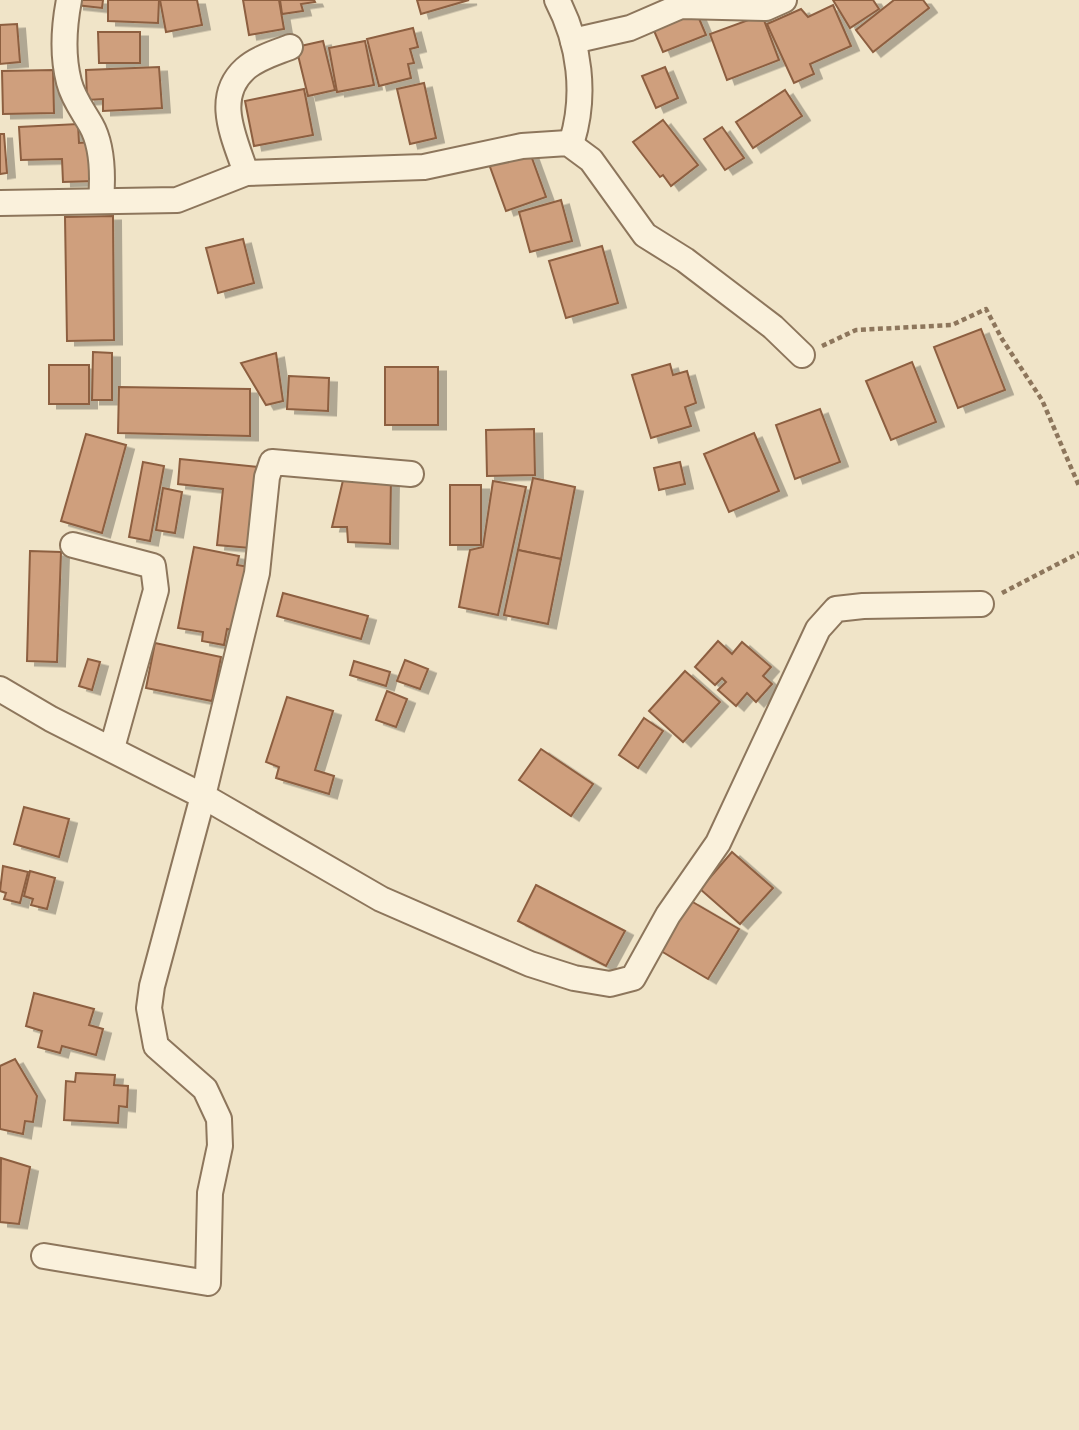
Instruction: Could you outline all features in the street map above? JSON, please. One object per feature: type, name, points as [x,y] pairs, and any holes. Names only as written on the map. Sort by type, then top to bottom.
[{"type":"street","points":[[69,0],[64,29],[69,80],[78,105],[98,142],[103,180],[101,201]]},
{"type":"street","points":[[0,203],[177,200],[246,173],[424,167],[522,146],[568,143],[572,141],[578,120],[579,67],[558,0]]},
{"type":"street","points":[[573,41],[630,27],[681,6],[766,8],[784,0]]},
{"type":"street","points":[[246,173],[226,111],[234,83],[245,69],[290,47]]},
{"type":"street","points":[[568,143],[591,160],[645,235],[685,260],[773,327],[802,355]]},
{"type":"street","points":[[44,1256],[208,1283],[210,1193],[220,1146],[219,1119],[205,1089],[156,1046],[149,1008],[152,985],[204,796],[257,573],[267,477],[272,462],[411,474]]},
{"type":"street","points":[[73,545],[153,566],[156,590],[112,748]]},
{"type":"street","points":[[0,689],[51,719],[204,796],[381,899],[530,964],[573,978],[610,984],[633,978],[668,915],[718,843],[818,629],[836,609],[981,604]]},
{"type":"path","points":[[802,355],[856,330],[952,325],[986,309],[1042,400],[1079,486]]},
{"type":"path","points":[[981,604],[1079,553]]},
{"type":"building","points":[[76,0],[103,0],[102,8],[76,5]]},
{"type":"building","points":[[108,0],[159,0],[158,23],[108,21]]},
{"type":"building","points":[[160,0],[197,0],[202,25],[166,32]]},
{"type":"building","points":[[243,0],[279,0],[284,29],[249,35]]},
{"type":"building","points":[[280,0],[315,2],[301,4],[303,11],[282,14]]},
{"type":"building","points":[[417,0],[469,0],[421,14]]},
{"type":"building","points":[[833,0],[873,0],[879,9],[850,28]]},
{"type":"building","points":[[894,0],[923,0],[929,8],[873,52],[856,30]]},
{"type":"building","points":[[833,5],[851,46],[810,64],[814,74],[794,83],[767,24],[801,9],[808,17]]},
{"type":"building","points":[[695,9],[706,35],[663,52],[652,26]]},
{"type":"building","points":[[762,15],[779,60],[727,80],[710,34]]},
{"type":"building","points":[[17,24],[20,62],[0,64],[0,25]]},
{"type":"building","points":[[413,28],[418,47],[410,49],[414,63],[408,64],[411,78],[379,86],[367,39]]},
{"type":"building","points":[[98,32],[140,32],[140,63],[99,63]]},
{"type":"building","points":[[323,41],[335,90],[308,96],[296,47]]},
{"type":"building","points":[[365,41],[374,85],[337,92],[329,48]]},
{"type":"building","points":[[159,67],[162,108],[103,111],[103,99],[87,100],[86,70]]},
{"type":"building","points":[[665,67],[678,98],[656,108],[642,76]]},
{"type":"building","points":[[53,70],[54,113],[3,114],[2,71]]},
{"type":"building","points":[[424,83],[436,138],[410,144],[397,89]]},
{"type":"building","points":[[304,89],[313,135],[254,146],[245,101]]},
{"type":"building","points":[[785,90],[802,116],[753,148],[736,122]]},
{"type":"building","points":[[663,120],[698,165],[671,186],[663,175],[660,177],[633,142]]},
{"type":"building","points":[[78,124],[79,143],[92,142],[94,181],[63,182],[62,159],[21,160],[19,127]]},
{"type":"building","points":[[722,127],[744,158],[725,170],[704,139]]},
{"type":"building","points":[[0,134],[4,134],[7,173],[0,174]]},
{"type":"building","points":[[529,150],[546,197],[506,211],[489,164]]},
{"type":"building","points":[[561,200],[572,241],[530,252],[519,212]]},
{"type":"building","points":[[113,216],[114,340],[67,341],[65,217]]},
{"type":"building","points":[[243,239],[254,283],[218,293],[206,248]]},
{"type":"building","points":[[602,246],[618,303],[566,318],[549,261]]},
{"type":"building","points":[[981,329],[1005,390],[958,408],[934,347]]},
{"type":"building","points":[[93,352],[112,353],[112,400],[92,400]]},
{"type":"building","points":[[276,353],[283,401],[266,405],[241,363]]},
{"type":"building","points":[[912,362],[936,422],[891,440],[866,381]]},
{"type":"building","points":[[670,364],[673,375],[687,371],[696,403],[685,407],[691,426],[651,438],[632,375]]},
{"type":"building","points":[[49,365],[89,365],[89,404],[49,404]]},
{"type":"building","points":[[385,367],[438,367],[438,425],[385,425]]},
{"type":"building","points":[[289,376],[329,378],[328,411],[287,409]]},
{"type":"building","points":[[119,387],[250,389],[250,436],[118,433]]},
{"type":"building","points":[[820,409],[840,462],[795,479],[776,425]]},
{"type":"building","points":[[534,429],[535,475],[487,476],[486,430]]},
{"type":"building","points":[[754,433],[779,491],[729,512],[704,454]]},
{"type":"building","points":[[86,434],[126,445],[102,533],[61,521]]},
{"type":"building","points":[[180,459],[258,467],[250,548],[217,545],[223,489],[178,484]]},
{"type":"building","points":[[143,462],[164,466],[150,541],[129,537]]},
{"type":"building","points":[[680,462],[685,484],[659,490],[654,468]]},
{"type":"building","points":[[344,476],[391,477],[390,544],[348,542],[347,527],[332,527]]},
{"type":"building","points":[[533,478],[575,487],[561,559],[518,550]]},
{"type":"building","points":[[493,481],[526,487],[498,615],[459,607],[470,550],[483,547]]},
{"type":"building","points":[[450,485],[481,485],[481,545],[450,545]]},
{"type":"building","points":[[163,488],[182,492],[175,533],[156,530]]},
{"type":"building","points":[[194,547],[239,556],[237,565],[249,567],[237,631],[227,629],[224,645],[202,641],[203,632],[178,628]]},
{"type":"building","points":[[518,550],[561,559],[548,624],[504,615]]},
{"type":"building","points":[[30,551],[61,552],[57,662],[27,661]]},
{"type":"building","points":[[283,593],[368,616],[361,639],[277,616]]},
{"type":"building","points":[[718,641],[732,654],[742,642],[771,667],[763,676],[772,684],[756,702],[747,693],[736,706],[718,690],[726,682],[722,678],[715,685],[695,667]]},
{"type":"building","points":[[155,643],[221,657],[212,701],[146,688]]},
{"type":"building","points":[[88,659],[100,662],[92,690],[79,686]]},
{"type":"building","points":[[405,660],[428,669],[420,689],[397,681]]},
{"type":"building","points":[[354,661],[390,672],[386,686],[350,675]]},
{"type":"building","points":[[685,671],[720,702],[683,742],[649,711]]},
{"type":"building","points":[[387,691],[407,699],[396,727],[376,720]]},
{"type":"building","points":[[287,697],[333,711],[315,770],[334,776],[329,794],[276,778],[279,767],[266,762]]},
{"type":"building","points":[[644,718],[663,731],[638,768],[619,755]]},
{"type":"building","points":[[541,749],[593,784],[571,816],[519,780]]},
{"type":"building","points":[[24,807],[69,819],[59,857],[14,844]]},
{"type":"building","points":[[732,852],[773,888],[740,924],[700,889]]},
{"type":"building","points":[[3,866],[28,872],[20,903],[4,899],[6,893],[0,891]]},
{"type":"building","points":[[30,871],[55,878],[47,909],[31,905],[33,899],[24,896]]},
{"type":"building","points":[[536,885],[625,931],[606,966],[518,921]]},
{"type":"building","points":[[691,901],[739,929],[708,979],[661,951]]},
{"type":"building","points":[[34,993],[94,1009],[89,1025],[103,1029],[96,1055],[62,1046],[60,1053],[38,1047],[42,1031],[26,1026]]},
{"type":"building","points":[[15,1059],[37,1096],[33,1122],[25,1121],[23,1134],[0,1129],[0,1066]]},
{"type":"building","points":[[76,1073],[115,1075],[114,1085],[128,1086],[127,1107],[119,1106],[118,1123],[64,1120],[66,1081],[75,1082]]},
{"type":"building","points":[[1,1158],[30,1167],[19,1224],[0,1222]]}]
